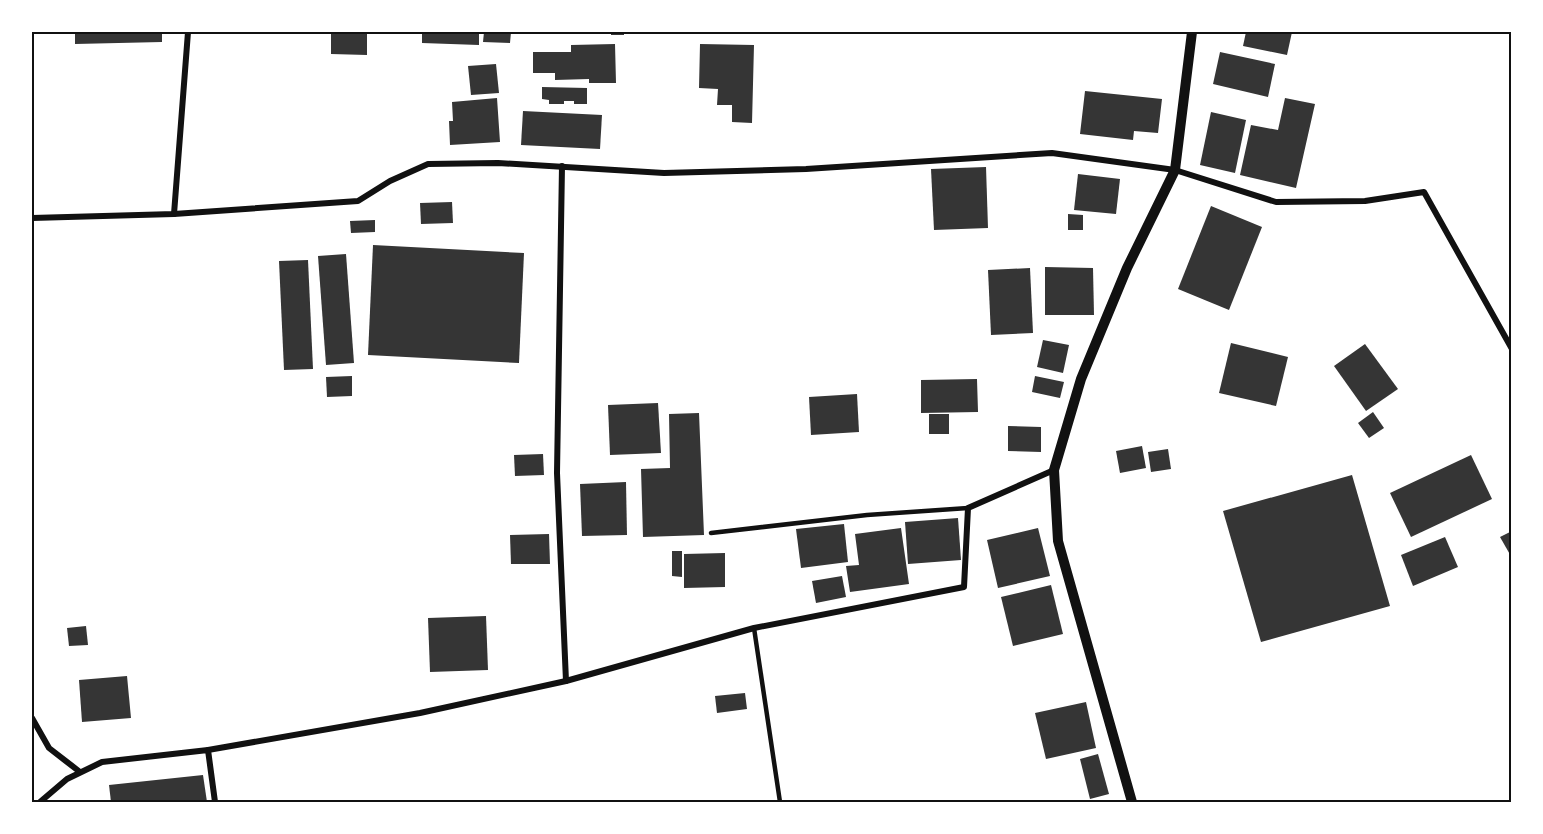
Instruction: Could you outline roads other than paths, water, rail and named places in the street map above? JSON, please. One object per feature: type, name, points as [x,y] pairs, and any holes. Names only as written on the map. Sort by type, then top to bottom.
[{"type":"street","points":[[174,214],[188,32]]},
{"type":"street","points":[[1132,802],[1058,541],[1054,470],[1081,379],[1127,268],[1175,170],[1192,32]]},
{"type":"street","points":[[32,218],[174,214],[358,201],[390,181],[428,164],[498,163],[687,173],[806,169],[1052,153],[1175,170],[1276,202],[1365,201],[1424,192],[1512,349]]},
{"type":"street","points":[[562,166],[557,473],[566,681]]},
{"type":"street","points":[[40,802],[50,791],[67,779],[102,762],[208,750],[420,713],[566,681],[754,628],[964,586],[968,508],[1054,470]]},
{"type":"street","points":[[32,718],[49,748],[80,772]]},
{"type":"street","points":[[208,750],[215,802]]},
{"type":"lane","points":[[711,533],[867,515],[968,508]]},
{"type":"lane","points":[[754,628],[780,802]]}]
